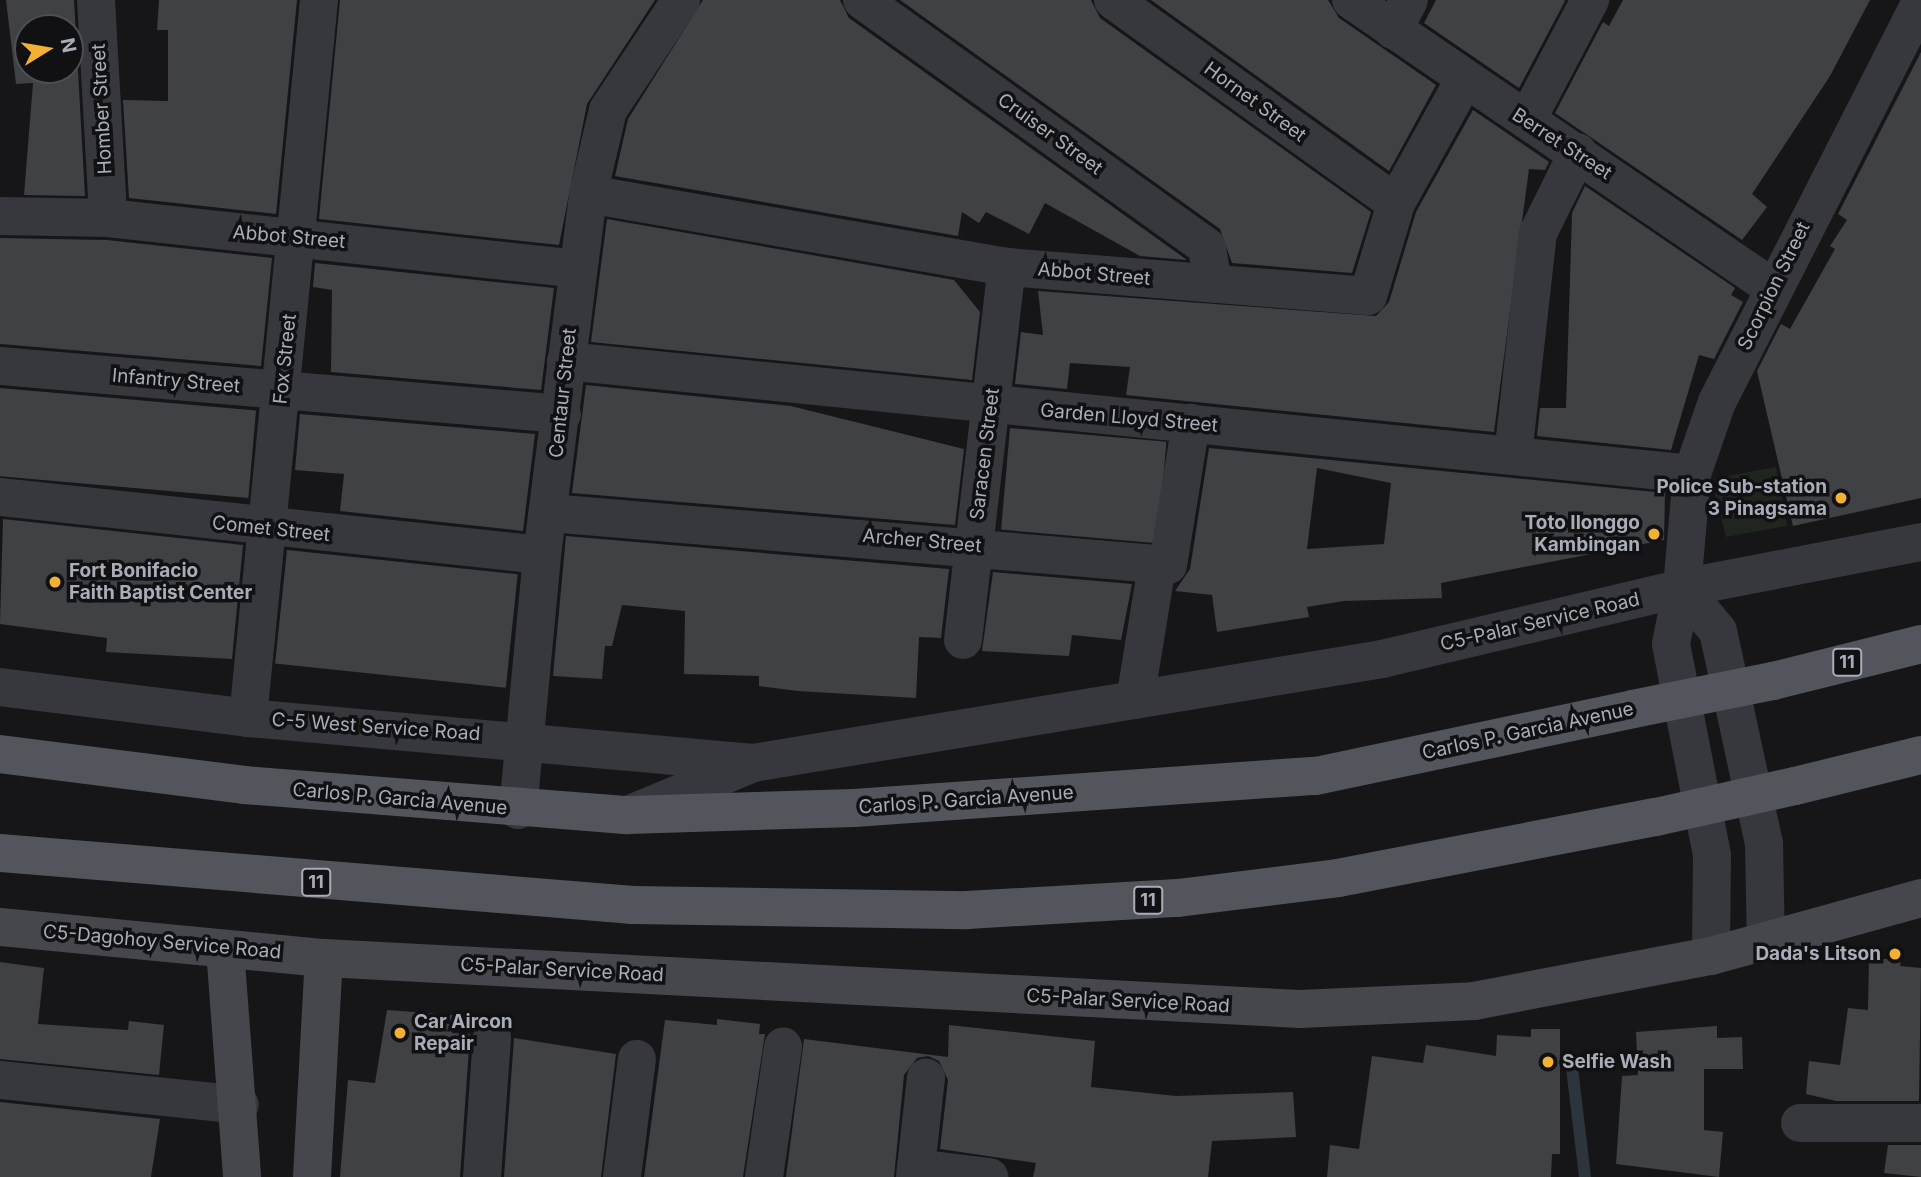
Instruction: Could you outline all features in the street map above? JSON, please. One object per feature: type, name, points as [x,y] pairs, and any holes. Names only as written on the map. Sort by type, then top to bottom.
[{"type":"main road","name":"Carlos P. Garcia Avenue","points":[[0,754],[519,810],[628,815],[854,808],[1316,776],[1773,681],[1921,643]]},
{"type":"main road","name":"11","points":[[0,853],[633,905],[967,911],[1178,898],[1338,878],[1656,817],[1921,755]]},
{"type":"main road","name":"C5-Palar Service Road","points":[[324,958],[1300,1009],[1474,1001],[1711,956],[1766,943],[1921,898]]},
{"type":"main road","name":"C5-Dagohoy Service Road","points":[[0,927],[324,958]]},
{"type":"main road","points":[[225,949],[240,1105],[242,1177]]},
{"type":"main road","points":[[312,1177],[324,958]]},
{"type":"street","name":"Homber Street","points":[[96,0],[108,218]]},
{"type":"street","name":"Fox Street","points":[[248,718],[264,530],[282,390],[319,0]]},
{"type":"street","name":"Cruiser Street","points":[[862,0],[1207,247],[1213,284]]},
{"type":"street","name":"Hornet Street","points":[[1113,0],[1396,203]]},
{"type":"street","name":"Berret Street","points":[[1351,0],[1401,15],[1463,82],[1578,152],[1773,288]]},
{"type":"street","points":[[1527,120],[1590,0]]},
{"type":"street","name":"Scorpion Street","points":[[1711,956],[1712,855],[1671,644],[1682,588],[1692,474],[1717,402],[1921,2]]},
{"type":"street","name":"Centaur Street","points":[[519,810],[522,738],[542,555],[550,513],[566,360],[588,194],[608,110],[669,4]]},
{"type":"street","name":"Abbot Street","points":[[588,194],[1007,267],[1368,296],[1396,203],[1463,82]]},
{"type":"street","points":[[1513,455],[1538,233],[1578,152]]},
{"type":"street","name":"Abbot Street","points":[[0,216],[108,218],[577,269]]},
{"type":"street","name":"Saracen Street","points":[[963,640],[1007,267]]},
{"type":"street","name":"Garden Lloyd Street","points":[[566,360],[1692,474]]},
{"type":"street","name":"Infantry Street","points":[[0,366],[562,414]]},
{"type":"street","points":[[1135,700],[1157,565],[1168,565],[1174,554],[1191,423]]},
{"type":"street","name":"Comet Street","points":[[0,497],[264,530],[542,555]]},
{"type":"street","name":"Archer Street","points":[[550,513],[974,545],[1157,565]]},
{"type":"street","name":"C5-Palar Service Road","points":[[628,815],[752,763],[1382,659],[1682,588],[1921,542]]},
{"type":"street","points":[[1682,588],[1717,631],[1764,843],[1766,943]]},
{"type":"street","name":"C-5 West Service Road","points":[[0,687],[248,718],[522,738],[752,763]]},
{"type":"street","points":[[482,1177],[492,1037]]},
{"type":"street","points":[[764,1177],[783,1046]]},
{"type":"street","points":[[622,1177],[637,1059]]},
{"type":"street","points":[[926,1078],[916,1173],[989,1177]]},
{"type":"street","points":[[0,1080],[240,1105]]},
{"type":"street","points":[[1800,1123],[1921,1123]]},
{"type":"shaded area","points":[[1776,467],[1787,526],[1726,537],[1715,494],[1722,477]]},
{"type":"building","points":[[6,0],[74,0],[75,14],[14,14],[14,67]]},
{"type":"building","points":[[159,0],[297,0],[276,214],[129,198],[123,100],[168,101],[168,30],[157,30]]},
{"type":"building","points":[[340,0],[655,0],[587,104],[559,245],[319,219]]},
{"type":"building","points":[[703,0],[840,0],[849,18],[1187,260],[1140,256],[1045,203],[1029,234],[986,212],[979,223],[962,212],[958,236],[615,176],[628,119]]},
{"type":"building","points":[[900,0],[1091,0],[1100,18],[1371,212],[1352,273],[1232,263],[1220,229]]},
{"type":"building","points":[[1151,0],[1328,0],[1339,18],[1436,85],[1389,171]]},
{"type":"building","points":[[1436,0],[1565,1],[1519,88],[1424,23]]},
{"type":"building","points":[[1623,0],[1870,0],[1830,76],[1752,194],[1767,207],[1742,240],[1555,113],[1603,22],[1609,26]]},
{"type":"building","points":[[1921,52],[1921,498],[1793,526],[1757,371],[1781,324],[1790,329],[1835,249],[1830,246],[1847,220],[1838,214]]},
{"type":"building","points":[[33,84],[79,84],[85,196],[24,195]]},
{"type":"building","points":[[1473,110],[1549,162],[1545,170],[1529,169],[1494,432],[1126,395],[1130,367],[1070,363],[1067,389],[1015,384],[1021,332],[1043,335],[1038,291],[1376,316],[1389,302],[1416,212]]},
{"type":"building","points":[[1585,186],[1735,288],[1731,295],[1743,302],[1714,359],[1699,355],[1671,450],[1537,436],[1540,408],[1566,408],[1572,213]]},
{"type":"building","points":[[607,219],[954,280],[980,312],[972,380],[591,342]]},
{"type":"building","points":[[0,238],[107,240],[272,258],[261,366],[0,344]]},
{"type":"building","points":[[315,263],[554,288],[541,390],[331,372],[332,290],[313,287]]},
{"type":"building","points":[[586,385],[791,406],[964,449],[955,525],[572,493]]},
{"type":"building","points":[[0,388],[256,410],[248,498],[0,476]]},
{"type":"building","points":[[300,414],[535,434],[523,531],[340,511],[344,474],[295,470]]},
{"type":"building","points":[[1010,428],[1166,442],[1158,543],[1001,530]]},
{"type":"building","points":[[1209,448],[1665,493],[1664,540],[1441,583],[1442,598],[1344,601],[1307,607],[1309,617],[1217,632],[1212,595],[1175,591],[1190,569]],"holes":[[[1317,468],[1391,483],[1384,544],[1307,549]]]},
{"type":"building","points":[[3,519],[243,545],[232,659],[106,652],[107,638],[0,624]]},
{"type":"building","points":[[566,536],[949,569],[941,638],[919,637],[916,698],[798,691],[759,686],[759,676],[684,674],[685,611],[622,605],[612,646],[605,646],[602,679],[553,676]]},
{"type":"building","points":[[287,550],[518,574],[506,688],[275,663]]},
{"type":"building","points":[[993,572],[1132,584],[1121,640],[1072,635],[1069,656],[982,651]]},
{"type":"building","points":[[1869,959],[1901,959],[1900,966],[1921,968],[1919,1101],[1836,1101],[1806,1094],[1809,1061],[1840,1065],[1848,1008],[1868,1010]]},
{"type":"building","points":[[0,962],[44,968],[38,1024],[128,1030],[129,1021],[164,1025],[159,1075],[0,1059]]},
{"type":"building","points":[[387,1010],[454,1015],[452,1033],[470,1034],[460,1177],[340,1177],[348,1080],[375,1083]]},
{"type":"building","points":[[717,1019],[760,1024],[759,1034],[765,1034],[743,1177],[644,1177],[665,1020],[717,1025]]},
{"type":"building","points":[[949,1025],[1095,1041],[1091,1087],[1176,1096],[1293,1092],[1296,1137],[1212,1141],[1208,1177],[1033,1177],[1036,1163],[940,1149],[948,1080],[939,1061],[928,1056],[917,1058],[904,1075],[894,1177],[786,1177],[804,1039],[948,1057]]},
{"type":"building","points":[[1717,1026],[1717,1038],[1742,1037],[1743,1069],[1704,1069],[1704,1130],[1723,1132],[1719,1177],[1616,1164],[1622,1076],[1638,1075],[1636,1032]]},
{"type":"building","points":[[1531,1029],[1560,1029],[1560,1154],[1552,1154],[1551,1177],[1327,1177],[1330,1145],[1359,1149],[1372,1056],[1423,1063],[1426,1045],[1496,1056],[1497,1035],[1531,1037]]},
{"type":"building","points":[[514,1038],[616,1054],[601,1177],[504,1177]]},
{"type":"building","points":[[0,1102],[160,1119],[151,1177],[0,1177]]},
{"type":"building","points":[[1888,1145],[1921,1145],[1921,1177],[1884,1173]]},
{"type":"waterway","points":[[1572,1068],[1585,1177]]},
{"type":"place","name":"Police Sub-station 3 Pinagsama","points":[[1841,498]]},
{"type":"place","name":"Toto Ilonggo Kambingan","points":[[1654,534]]},
{"type":"place","name":"Fort Bonifacio Faith Baptist Center","points":[[55,582]]},
{"type":"place","name":"Dada's Litson","points":[[1895,954]]},
{"type":"place","name":"Car Aircon Repair","points":[[400,1033]]},
{"type":"place","name":"Selfie Wash","points":[[1548,1062]]}]
